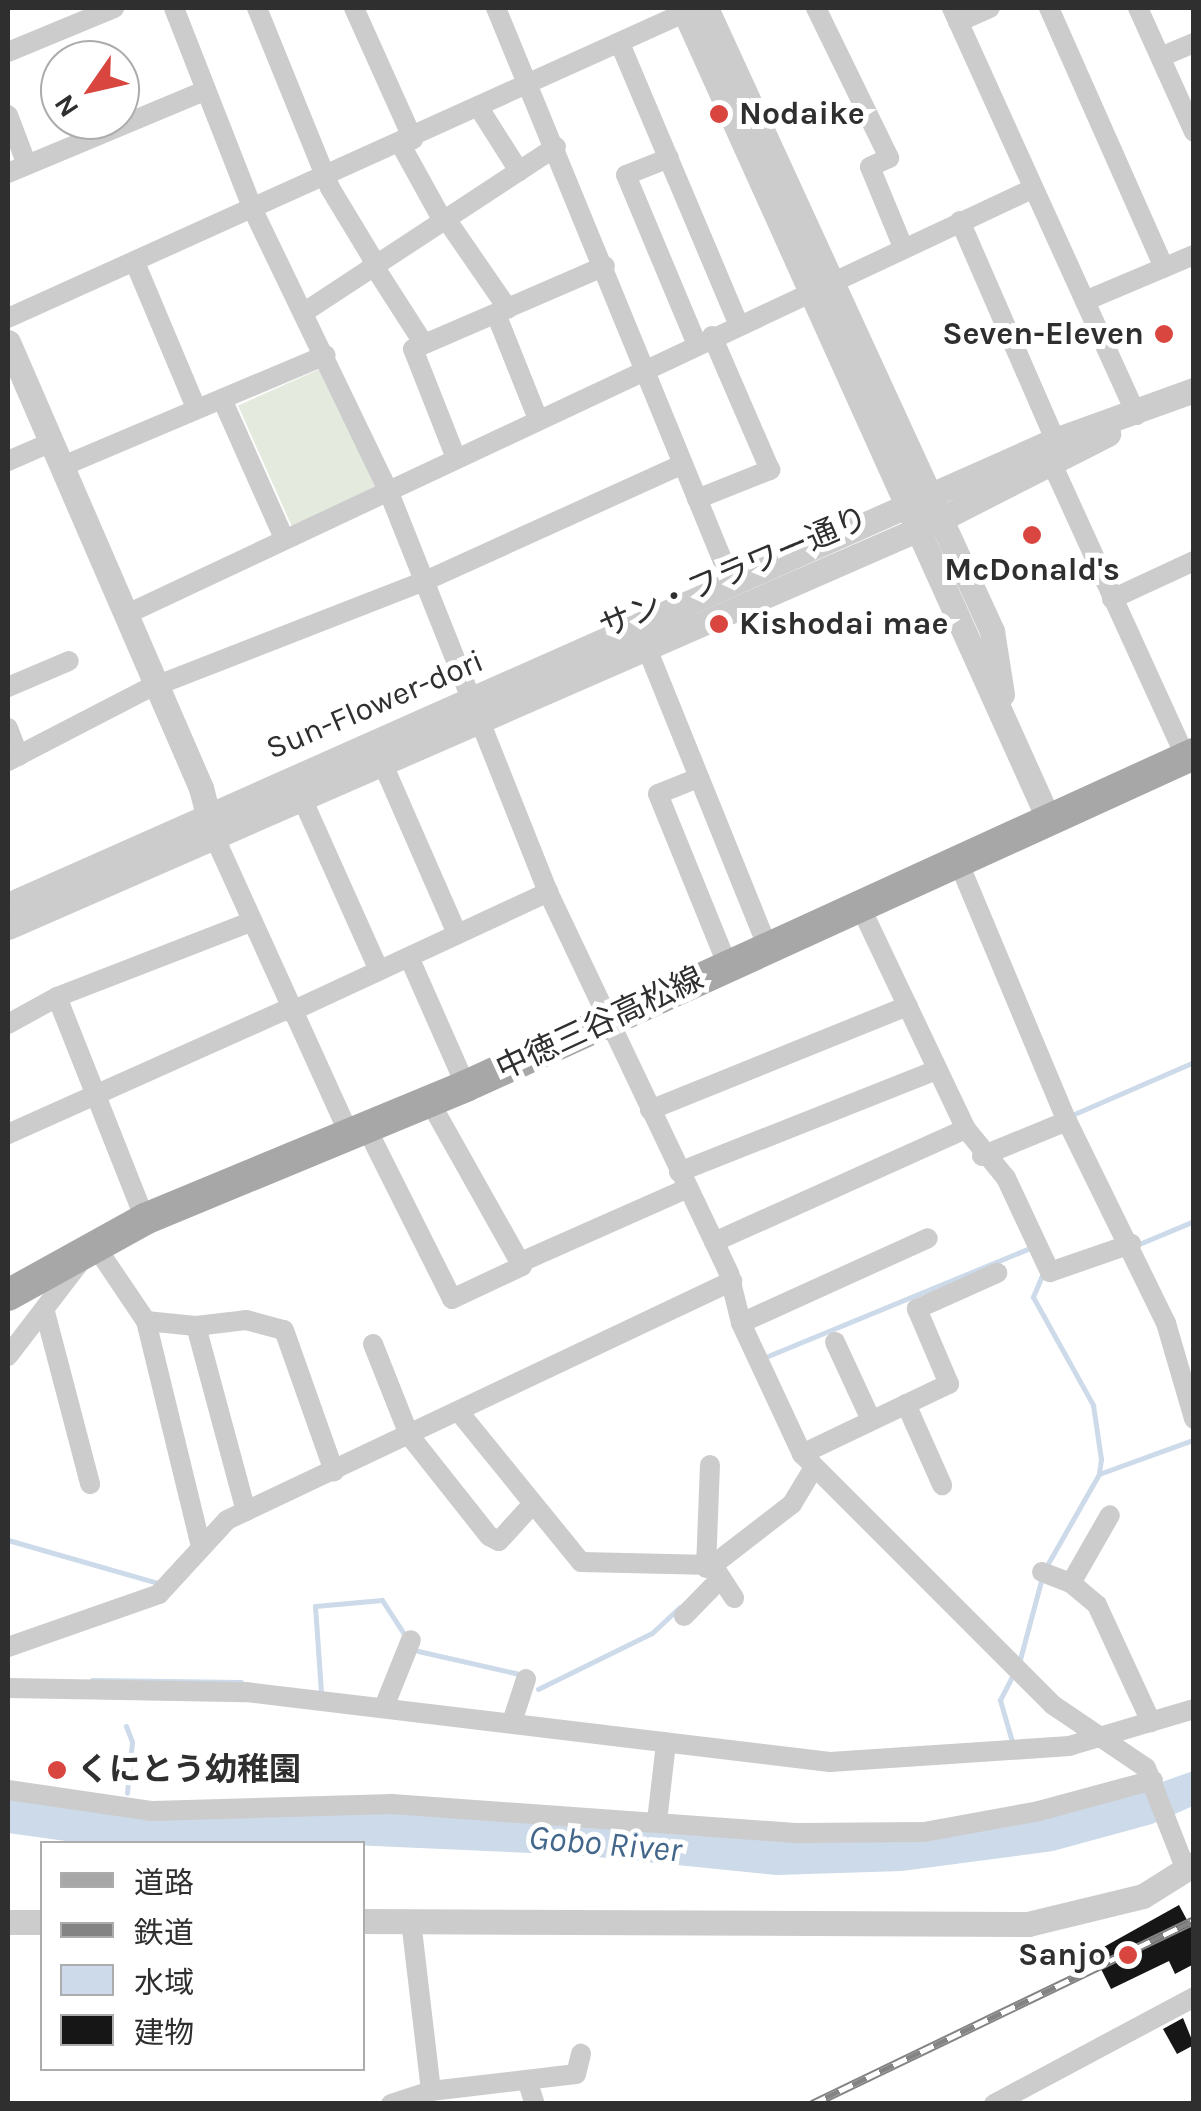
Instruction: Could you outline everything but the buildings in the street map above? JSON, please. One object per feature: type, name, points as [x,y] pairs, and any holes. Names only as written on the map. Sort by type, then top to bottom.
[{"type":"main road","name":"中徳三谷高松線","points":[[9,1290],[146,1218],[430,1102],[767,945],[1190,756]]},
{"type":"street","points":[[8,52],[114,8]]},
{"type":"street","points":[[174,8],[253,210],[306,310],[388,490],[478,707],[548,892],[732,1281],[741,1322],[808,1462],[1032,1686],[1103,1741],[1137,1760],[1154,1781],[1166,1821],[1190,1867],[1143,1896],[1028,1924],[365,1921]]},
{"type":"street","points":[[257,8],[327,178],[424,344]]},
{"type":"street","points":[[354,8],[407,142],[444,220],[502,312],[538,420]]},
{"type":"street","points":[[496,8],[733,586]]},
{"type":"street","points":[[816,8],[890,158],[870,167],[903,247]]},
{"type":"street","points":[[990,8],[955,14],[1137,415]]},
{"type":"street","points":[[1048,8],[1164,268]]},
{"type":"street","points":[[1138,8],[1163,56],[1194,132]]},
{"type":"street","points":[[8,318],[621,46],[693,9],[923,514],[992,631],[1002,710],[1050,820]]},
{"type":"street","points":[[1163,56],[1194,42]]},
{"type":"street","points":[[621,46],[738,324]]},
{"type":"street","points":[[8,116],[17,169],[204,91]]},
{"type":"street","points":[[479,108],[520,171]]},
{"type":"street","points":[[306,310],[373,262],[556,147]]},
{"type":"street","points":[[670,158],[626,175],[770,470],[697,499]]},
{"type":"street","points":[[125,615],[283,536],[1032,189]]},
{"type":"street","points":[[960,222],[1058,456],[1112,599],[1190,756]]},
{"type":"street","points":[[1085,301],[1194,255]]},
{"type":"street","points":[[136,264],[196,408]]},
{"type":"street","points":[[456,458],[413,349],[604,266]]},
{"type":"street","points":[[8,342],[156,686],[289,1011],[452,1299],[683,1180],[937,1070]]},
{"type":"street","points":[[62,466],[326,355]]},
{"type":"street","name":"サン・フラワー通り","points":[[478,707],[646,646],[1194,390]]},
{"type":"street","points":[[222,398],[283,536]]},
{"type":"street","points":[[8,461],[52,442]]},
{"type":"street","points":[[8,728],[14,759],[156,686],[425,581],[683,464]]},
{"type":"street","name":"サン・フラワー通り","points":[[302,796],[382,762],[478,707],[733,586],[923,514]]},
{"type":"street","points":[[1112,599],[1194,561]]},
{"type":"street","points":[[646,646],[767,945]]},
{"type":"street","points":[[8,687],[68,660]]},
{"type":"street","name":"Sun-Flower-dori","points":[[8,905],[211,825],[478,707]]},
{"type":"street","points":[[382,762],[456,931]]},
{"type":"street","points":[[698,778],[658,794],[728,964]]},
{"type":"street","points":[[302,796],[379,970]]},
{"type":"street","name":"Sun-Flower-dori","points":[[8,927],[211,825],[302,796]]},
{"type":"street","points":[[958,861],[1068,1121],[1187,1366],[1194,1420]]},
{"type":"street","points":[[8,1132],[289,1011],[548,892]]},
{"type":"street","points":[[860,906],[966,1130],[982,1156],[1006,1178],[1050,1272],[1130,1244]]},
{"type":"street","points":[[8,1024],[57,997],[250,922]]},
{"type":"street","points":[[408,956],[466,1086]]},
{"type":"street","points":[[57,997],[146,1218]]},
{"type":"street","points":[[650,1110],[908,1006]]},
{"type":"street","points":[[430,1102],[522,1262]]},
{"type":"street","points":[[982,1156],[1068,1121]]},
{"type":"street","points":[[714,1242],[966,1130]]},
{"type":"street","points":[[741,1322],[928,1238]]},
{"type":"street","points":[[8,1356],[94,1244],[146,1321],[200,1543]]},
{"type":"street","points":[[684,1616],[713,1571],[792,1504],[808,1462],[871,1420],[949,1384],[916,1310],[997,1273]]},
{"type":"street","points":[[8,1647],[159,1594],[200,1543],[246,1511],[732,1281]]},
{"type":"street","points":[[45,1312],[90,1484]]},
{"type":"street","points":[[146,1321],[196,1326],[246,1320],[284,1330],[334,1471]]},
{"type":"street","points":[[196,1326],[246,1511]]},
{"type":"street","points":[[835,1342],[871,1420]]},
{"type":"street","points":[[373,1344],[409,1436],[488,1536],[500,1541],[530,1506]]},
{"type":"street","points":[[906,1404],[942,1485]]},
{"type":"street","points":[[459,1412],[530,1506],[582,1562],[713,1571]]},
{"type":"street","points":[[710,1465],[713,1571],[734,1598]]},
{"type":"street","points":[[1071,1583],[1110,1515]]},
{"type":"street","points":[[1042,1572],[1071,1583],[1096,1605],[1151,1722]]},
{"type":"street","points":[[384,1708],[411,1640]]},
{"type":"street","points":[[512,1719],[526,1679]]},
{"type":"street","points":[[8,1688],[246,1692],[512,1719],[830,1762],[1103,1741],[1194,1709]]},
{"type":"street","points":[[658,1822],[666,1742]]},
{"type":"street","points":[[8,1790],[152,1812],[392,1804],[799,1833],[924,1832],[1055,1808],[1154,1781]]},
{"type":"street","points":[[412,1921],[431,2090]]},
{"type":"street","points":[[8,1922],[40,1922]]},
{"type":"street","points":[[994,2104],[1194,1997]]},
{"type":"street","points":[[391,2104],[431,2090],[576,2074],[581,2054]]},
{"type":"street","points":[[527,2080],[535,2104]]},
{"type":"shaded area","points":[[322,368],[376,489],[292,526],[238,405]]},
{"type":"water","name":"Gobo River","points":[[1193,1771],[1193,1806],[1152,1824],[1053,1851],[902,1871],[776,1875],[577,1855],[365,1846],[365,1841],[65,1841],[8,1833],[8,1799],[311,1806],[895,1837],[1125,1795]]},
{"type":"waterway","points":[[1072,1115],[1194,1062]]},
{"type":"waterway","points":[[1139,1244],[1194,1221]]},
{"type":"waterway","points":[[768,1356],[1033,1247]]},
{"type":"waterway","points":[[1043,1273],[1033,1297],[1093,1405],[1101,1459],[1099,1474],[1046,1567]]},
{"type":"waterway","points":[[1099,1474],[1193,1440]]},
{"type":"waterway","points":[[8,1540],[161,1584]]},
{"type":"waterway","points":[[1019,1663],[1042,1577]]},
{"type":"waterway","points":[[321,1692],[315,1606],[382,1600],[406,1637]]},
{"type":"waterway","points":[[538,1689],[652,1633],[680,1607]]},
{"type":"waterway","points":[[418,1651],[519,1674]]},
{"type":"waterway","points":[[1013,1745],[1000,1700],[1014,1672]]},
{"type":"waterway","points":[[92,1680],[241,1682]]},
{"type":"waterway","points":[[126,1726],[132,1742],[127,1793]]},
{"type":"railway","points":[[812,2104],[1194,1920]]},
{"type":"place","name":"Nodaike","points":[[719,114]]},
{"type":"place","name":"Seven-Eleven","points":[[1164,334]]},
{"type":"place","name":"McDonald's","points":[[1032,535]]},
{"type":"place","name":"Kishodai mae","points":[[719,624]]},
{"type":"place","name":"くにとう幼稚園","points":[[57,1770]]},
{"type":"place","name":"Sanjo","points":[[1128,1955]]}]
